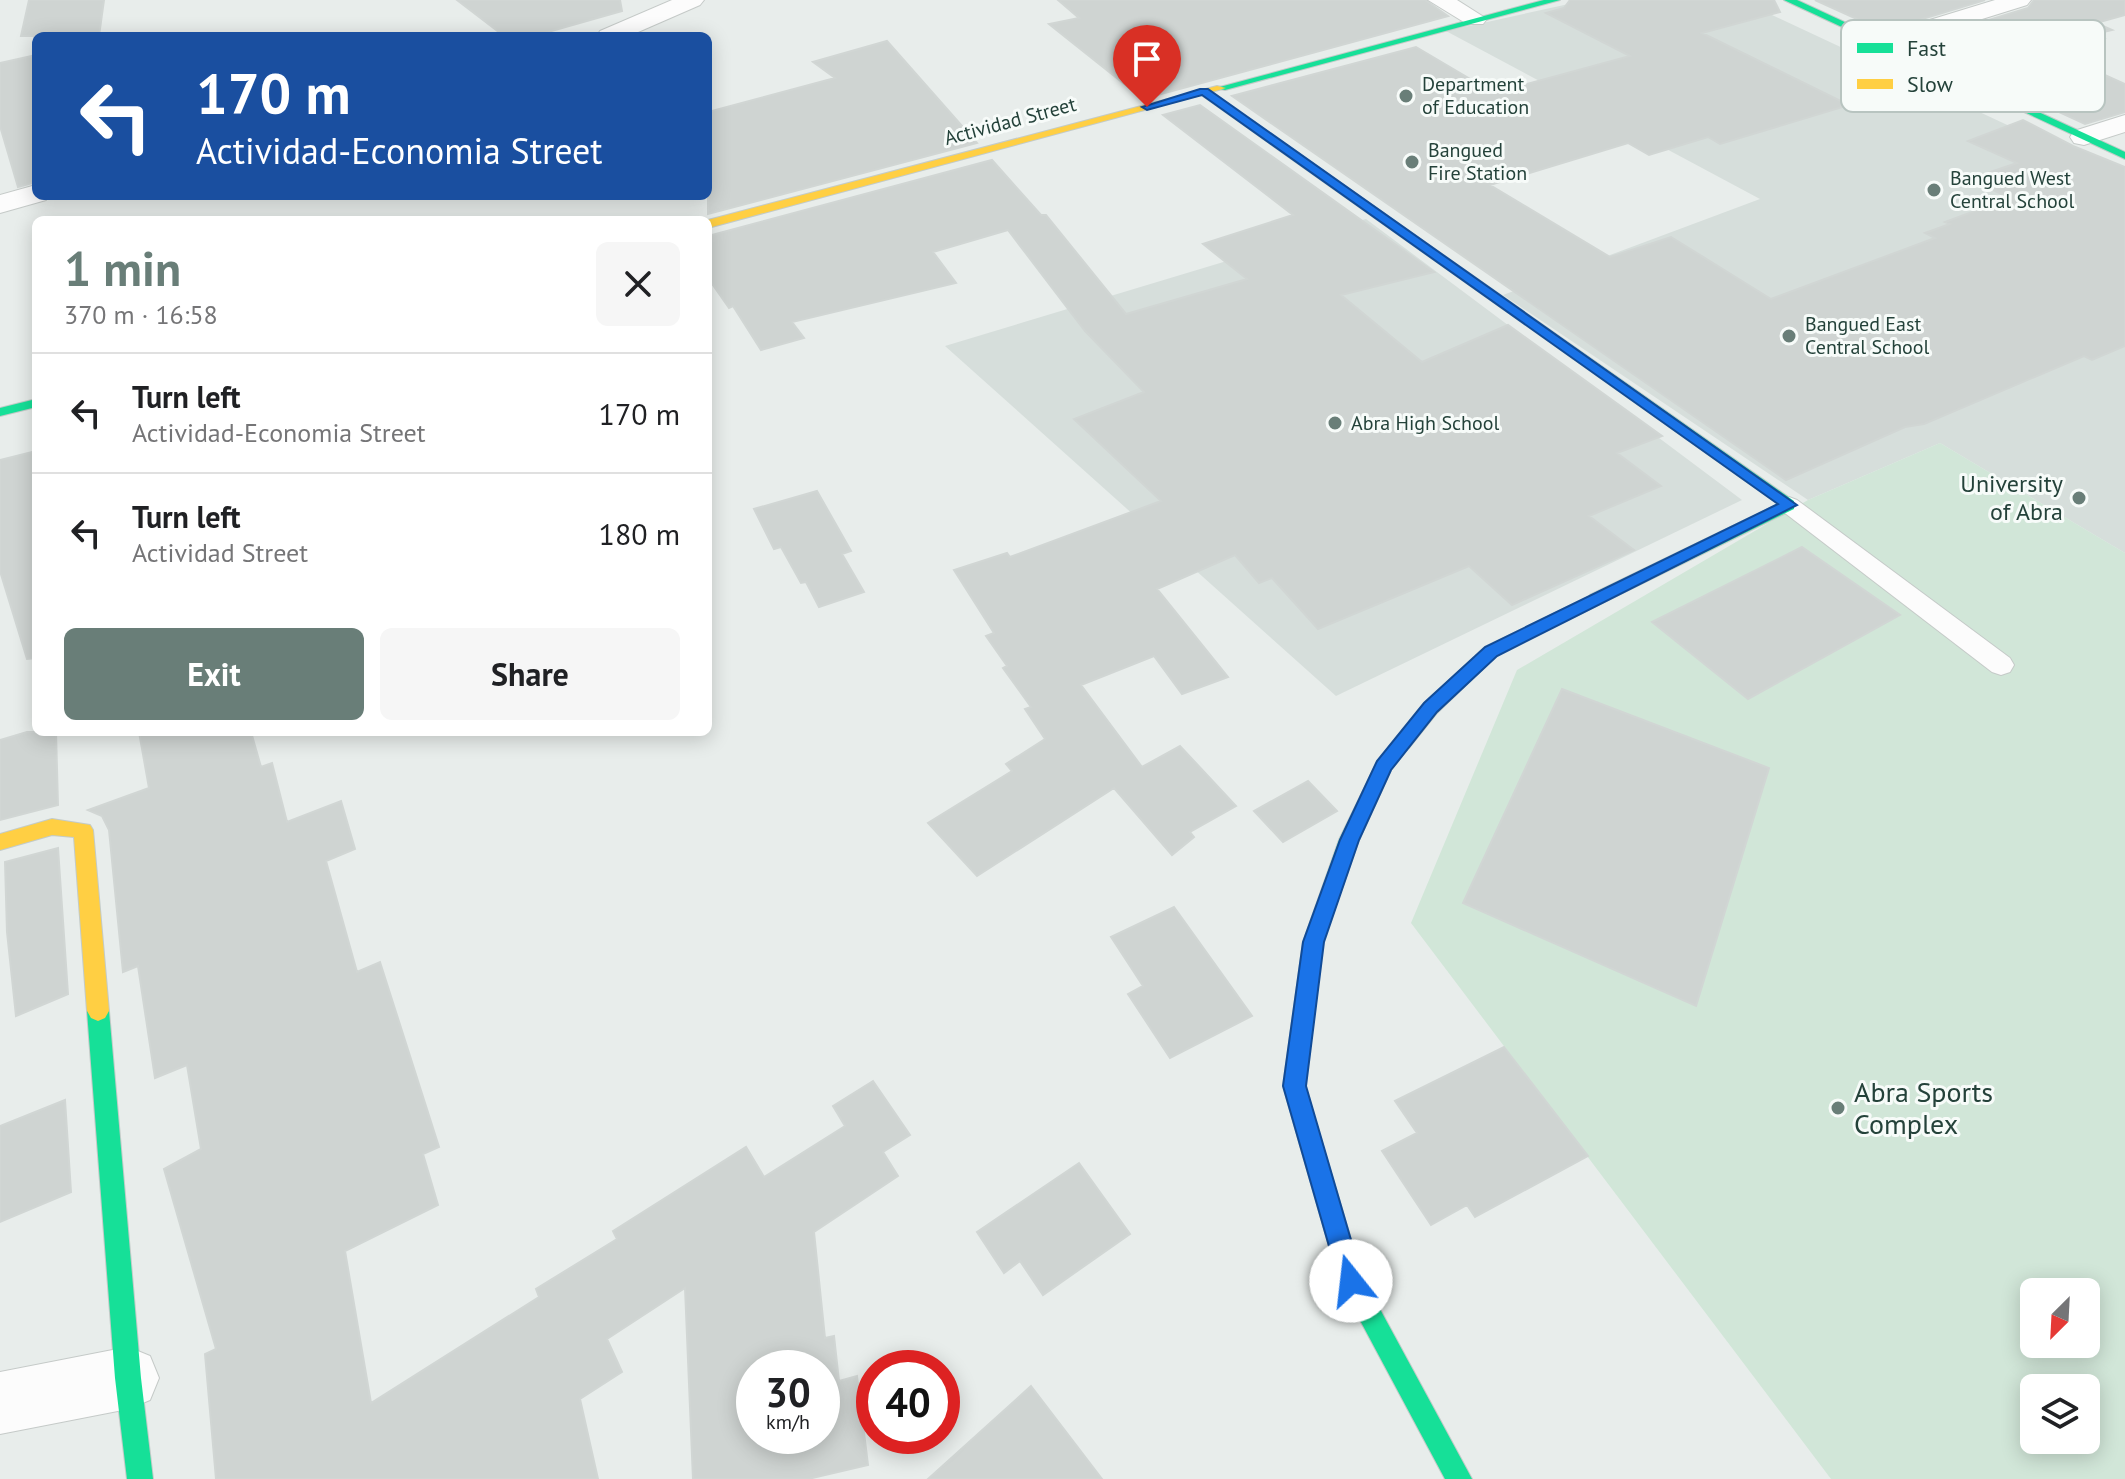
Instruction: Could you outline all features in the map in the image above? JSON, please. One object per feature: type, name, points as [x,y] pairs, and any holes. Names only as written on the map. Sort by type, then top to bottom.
[{"type":"street","points":[[618,32],[692,0]]},
{"type":"street","points":[[1440,0],[1475,19]]},
{"type":"street","name":"Actividad Street","points":[[712,223],[1555,0]]},
{"type":"street","points":[[1789,0],[1841,25]]},
{"type":"street","points":[[1954,20],[2019,0]]},
{"type":"street","points":[[1204,92],[1789,505],[1491,651],[1431,708],[1384,766],[1349,840],[1313,942],[1294,1086],[1351,1281],[1459,1479]]},
{"type":"street","points":[[2030,112],[2125,156]]},
{"type":"street","points":[[2084,137],[2125,123]]},
{"type":"street","points":[[0,204],[32,195]]},
{"type":"street","points":[[0,412],[32,404]]},
{"type":"street","points":[[0,842],[50,827],[71,825],[83,830],[128,1378],[140,1479]]},
{"type":"street","points":[[0,1403],[128,1378]]},
{"type":"lane","points":[[1789,505],[2001,665]]},
{"type":"shaded area","points":[[1587,0],[1740,0],[1841,47],[1841,112],[1980,112],[2125,180],[2125,553],[1940,443],[1808,500],[1503,295],[1760,199],[1446,31]]},
{"type":"shaded area","name":"Abra High School","points":[[1366,219],[1742,500],[1336,696],[945,346]]},
{"type":"green space","name":"Abra Sports Complex","points":[[1940,443],[2125,553],[2125,1479],[1831,1479],[1411,923],[1517,670],[1808,500]]},
{"type":"building","points":[[29,0],[104,0],[100,32],[32,32],[32,36],[21,36]]},
{"type":"building","points":[[457,0],[620,0],[622,11],[548,32],[499,32]]},
{"type":"building","points":[[1058,0],[1425,0],[1448,16],[1143,99],[1049,24],[1079,18]]},
{"type":"building","points":[[1570,0],[1774,0],[1780,12],[1702,33],[1841,101],[1841,107],[1720,144],[1708,137],[1649,155],[1628,143],[1490,185],[1610,257],[1671,237],[1771,299],[1935,238],[1925,233],[1950,224],[1945,222],[2010,198],[1970,179],[2017,163],[1968,141],[2023,120],[2073,146],[2125,167],[2125,346],[2092,360],[2084,356],[1924,424],[1905,427],[1786,480],[1232,96],[1416,47],[1494,93],[1630,56],[1546,13],[1564,8]]},
{"type":"building","points":[[1815,0],[1985,0],[1919,20],[1859,20]]},
{"type":"building","points":[[2034,0],[2125,0],[2125,15],[2105,21],[1989,20],[2028,8]]},
{"type":"building","points":[[887,41],[977,143],[708,214],[708,200],[712,200],[712,111],[835,78],[813,62]]},
{"type":"building","points":[[32,56],[32,183],[18,187],[0,126],[0,63]]},
{"type":"building","points":[[2105,75],[2125,84],[2125,112],[2085,124],[2059,112],[2105,112]]},
{"type":"building","points":[[1200,105],[1434,272],[1341,295],[1422,362],[1508,325],[1662,436],[1617,453],[1661,486],[1589,516],[1634,550],[1512,605],[1469,566],[1318,629],[1272,578],[1259,583],[1235,555],[1157,589],[1228,677],[1182,694],[1154,656],[1081,685],[1142,767],[1180,746],[1236,806],[1190,832],[1194,837],[1172,855],[1114,788],[977,876],[928,823],[1012,771],[1006,764],[1045,739],[1025,709],[1031,707],[1003,668],[1007,666],[986,636],[994,633],[954,570],[1007,553],[1010,557],[1161,501],[1074,419],[1144,392],[1085,331],[1008,230],[933,252],[956,283],[792,322],[804,338],[761,350],[733,306],[729,308],[712,284],[712,235],[992,160],[1041,215],[1046,215],[1126,314],[1247,279],[1203,244],[1293,215],[1163,115]]},
{"type":"building","points":[[32,452],[32,658],[27,659],[0,571],[0,460]]},
{"type":"building","points":[[817,491],[851,551],[842,554],[864,592],[819,607],[781,547],[774,549],[754,509]]},
{"type":"building","points":[[1802,547],[1900,615],[1748,699],[1652,622]]},
{"type":"building","points":[[1562,689],[1769,768],[1696,1006],[1463,903]]},
{"type":"building","points":[[27,732],[32,732],[32,736],[56,736],[58,805],[0,820],[0,740]]},
{"type":"building","points":[[140,736],[252,736],[261,767],[272,763],[287,822],[341,801],[355,849],[326,861],[357,972],[380,962],[439,1147],[423,1154],[438,1205],[345,1251],[371,1403],[539,1297],[536,1289],[617,1239],[613,1231],[746,1147],[764,1177],[845,1126],[833,1106],[873,1081],[910,1135],[883,1152],[898,1176],[814,1232],[825,1338],[834,1336],[836,1350],[736,1350],[736,1454],[840,1454],[840,1381],[856,1376],[856,1454],[867,1454],[868,1465],[808,1479],[693,1479],[685,1288],[607,1339],[622,1372],[580,1399],[598,1479],[216,1479],[205,1354],[216,1349],[164,1169],[201,1149],[187,1065],[155,1078],[138,966],[123,972],[109,830],[102,816],[88,810],[149,788]]},
{"type":"building","points":[[1308,781],[1337,811],[1283,842],[1254,811]]},
{"type":"building","points":[[58,848],[68,994],[16,1016],[7,932],[5,862]]},
{"type":"building","points":[[1174,907],[1252,1016],[1170,1058],[1128,994],[1143,986],[1111,937]]},
{"type":"building","points":[[1504,1047],[1588,1156],[1475,1217],[1467,1205],[1431,1225],[1382,1151],[1417,1133],[1395,1101]]},
{"type":"building","points":[[65,1100],[71,1192],[0,1222],[0,1126]]},
{"type":"building","points":[[1079,1163],[1130,1234],[1043,1295],[1020,1261],[1004,1273],[977,1232]]},
{"type":"building","points":[[1031,1386],[1102,1479],[928,1479],[956,1454],[960,1454],[960,1450]]},
{"type":"traffic: fast","points":[[1221,88],[1555,0]]},
{"type":"traffic: fast","points":[[1789,0],[1841,24]]},
{"type":"traffic: fast","points":[[1204,92],[1789,505],[1596,599]]},
{"type":"traffic: fast","points":[[2030,112],[2125,156]]},
{"type":"traffic: fast","points":[[0,412],[32,404]]},
{"type":"traffic: fast","points":[[1403,743],[1384,766],[1349,840],[1313,942],[1294,1086],[1351,1281],[1459,1479]]},
{"type":"traffic: fast","points":[[98,1011],[128,1378],[140,1479]]},
{"type":"traffic: slow","points":[[712,223],[1221,88]]},
{"type":"traffic: slow","points":[[1403,743],[1431,708],[1491,651],[1596,599]]},
{"type":"traffic: slow","points":[[0,842],[52,827],[83,830],[98,1011]]},
{"type":"place","name":"Department of Education","points":[[1406,96]]},
{"type":"place","name":"Bangued Fire Station","points":[[1412,162]]},
{"type":"place","name":"Bangued West Central School","points":[[1934,190]]},
{"type":"place","name":"Bangued East Central School","points":[[1789,336]]},
{"type":"place","name":"Abra High School","points":[[1335,423]]},
{"type":"place","name":"University of Abra","points":[[2079,498]]},
{"type":"place","name":"Abra Sports Complex","points":[[1838,1108]]},
{"type":"route","points":[[1147,107],[1204,92],[1789,505],[1491,651],[1431,708],[1384,766],[1349,840],[1313,942],[1294,1086],[1351,1281]]}]
